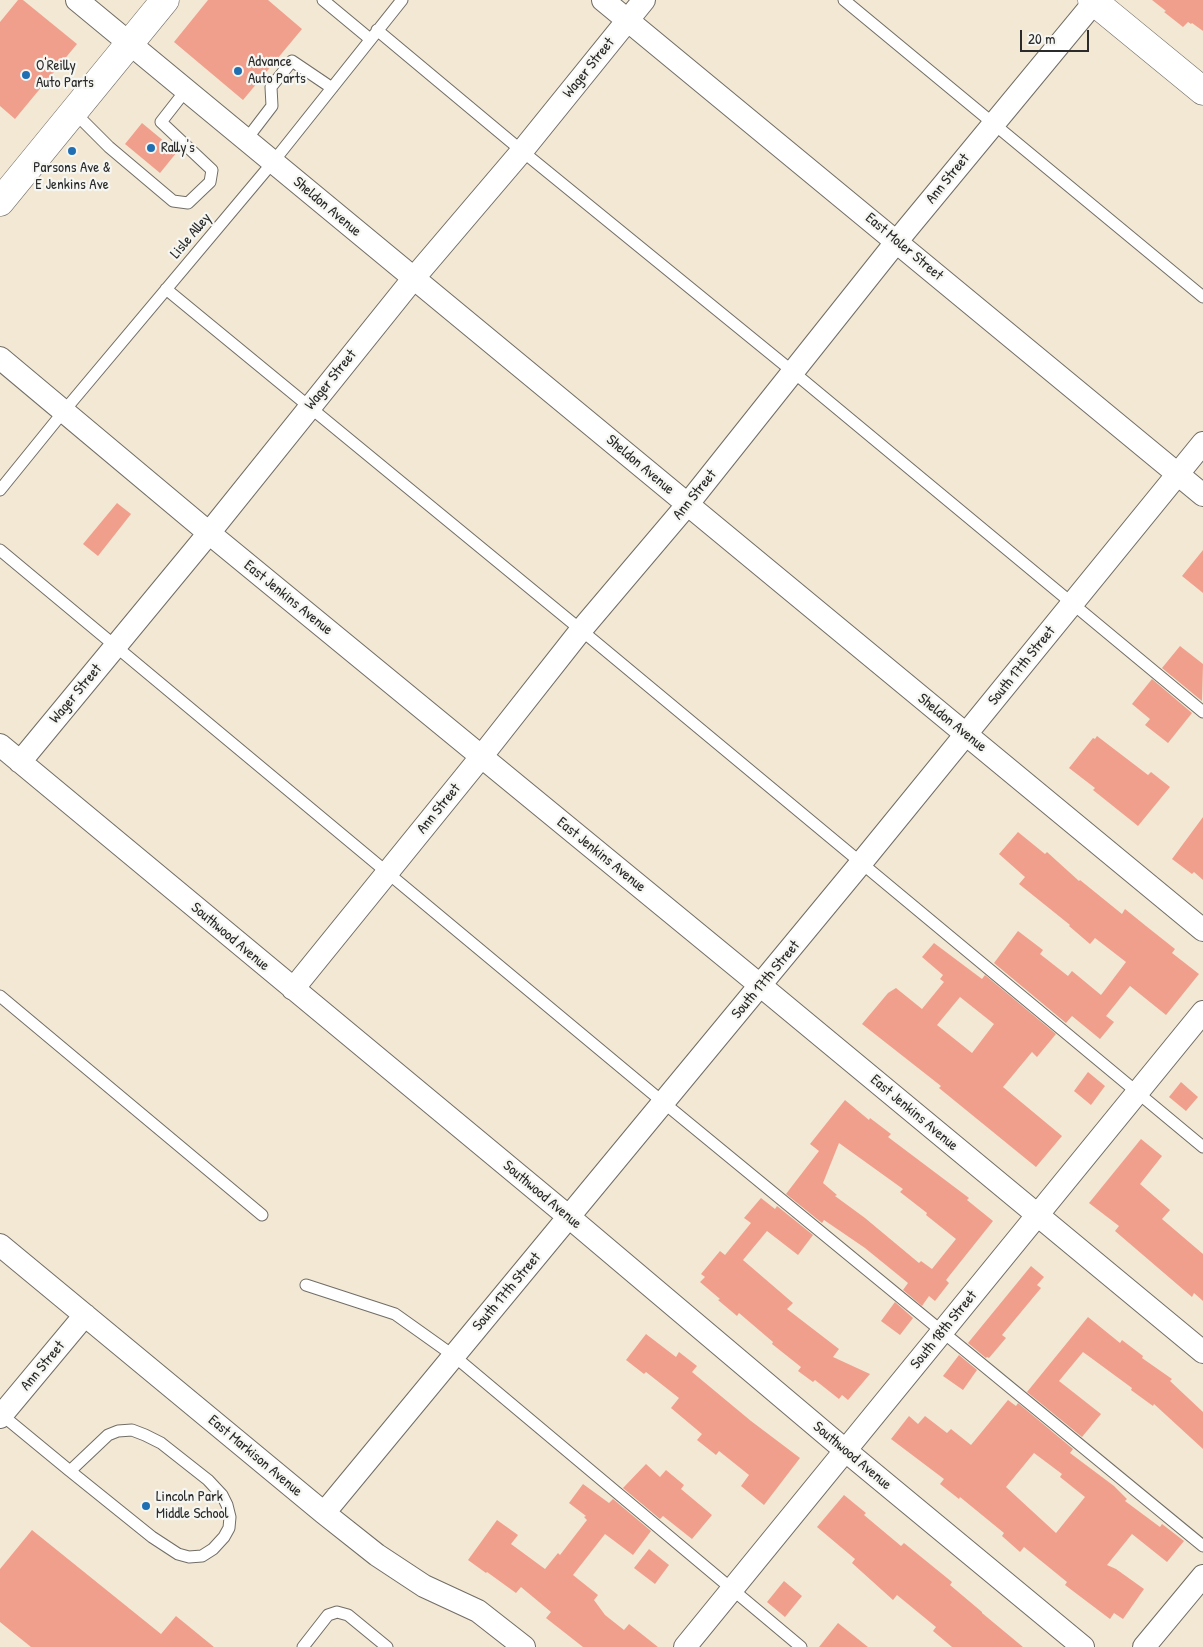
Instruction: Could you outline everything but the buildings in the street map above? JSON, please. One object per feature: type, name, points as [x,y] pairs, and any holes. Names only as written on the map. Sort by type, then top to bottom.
[{"type":"main road","points":[[3,193],[74,112],[165,0]]},
{"type":"main road","points":[[1094,1],[1203,91]]},
{"type":"street","name":"Sheldon Avenue","points":[[77,0],[1203,930]]},
{"type":"street","name":"East Moler Street","points":[[604,0],[1203,495]]},
{"type":"street","name":"Wager Street","points":[[20,762],[209,533],[413,279],[522,151],[644,0]]},
{"type":"street","name":"Ann Street","points":[[292,989],[481,757],[581,630],[687,505],[792,371],[1094,1]]},
{"type":"street","name":"East Jenkins Avenue","points":[[0,358],[209,533],[1203,1352]]},
{"type":"street","name":"South 17th Street","points":[[324,1513],[761,986],[1203,443]]},
{"type":"street","name":"Southwood Avenue","points":[[0,745],[1083,1647]]},
{"type":"street","name":"South 18th Street","points":[[685,1647],[1203,1012]]},
{"type":"street","name":"East Markison Avenue","points":[[0,1245],[324,1513],[378,1555],[424,1586],[478,1612],[512,1643]]},
{"type":"street","name":"Ann Street","points":[[1,1416],[85,1315]]},
{"type":"street","points":[[1144,1647],[1203,1577]]},
{"type":"lane","points":[[323,0],[374,35],[522,151],[792,371],[1203,712]]},
{"type":"lane","points":[[844,0],[1203,297]]},
{"type":"lane","name":"Lisle Alley","points":[[0,490],[166,288],[273,162],[374,35],[395,2]]},
{"type":"lane","points":[[246,140],[272,106],[270,87],[292,61],[332,88]]},
{"type":"lane","points":[[74,112],[108,147],[174,201],[188,203],[210,182],[212,170],[162,122],[186,90]]},
{"type":"lane","points":[[166,288],[1203,1147]]},
{"type":"lane","points":[[0,550],[387,873],[1203,1546]]},
{"type":"lane","points":[[0,996],[262,1215]]},
{"type":"lane","points":[[306,1286],[395,1314],[454,1356],[801,1647]]},
{"type":"lane","points":[[1,1416],[152,1537],[178,1554],[189,1557],[202,1556],[224,1537],[229,1528],[230,1517],[227,1505],[222,1495],[208,1480],[161,1443],[132,1430],[118,1431],[108,1435],[70,1471]]},
{"type":"lane","points":[[303,1647],[328,1615],[337,1612],[348,1615],[387,1647]]},
{"type":"place","name":"Advance Auto Parts","points":[[238,71]]},
{"type":"place","name":"O'Reilly Auto Parts","points":[[26,75]]},
{"type":"place","name":"Rally's","points":[[151,148]]},
{"type":"place","name":"Parsons Ave & E Jenkins Ave","points":[[72,151]]},
{"type":"place","name":"Lincoln Park Middle School","points":[[146,1506]]}]
